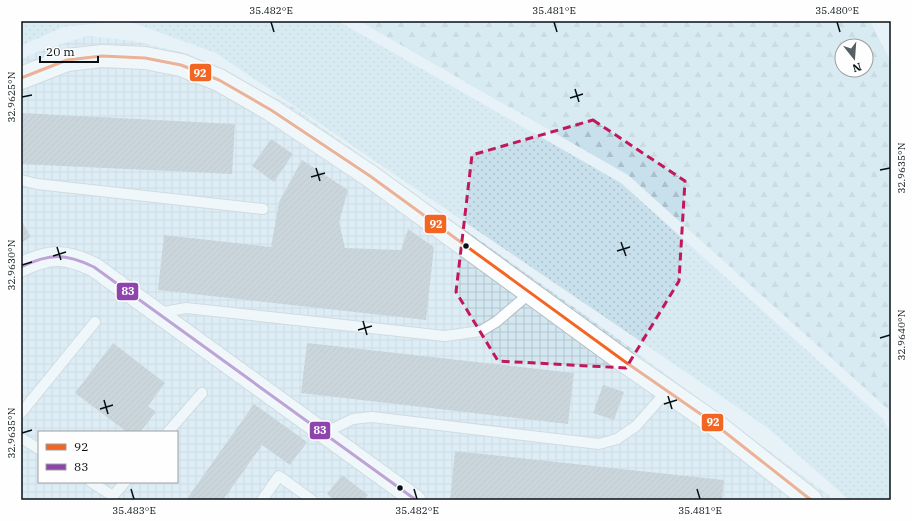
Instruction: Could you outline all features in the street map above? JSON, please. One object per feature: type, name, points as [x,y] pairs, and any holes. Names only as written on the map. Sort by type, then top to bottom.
[{"type":"street","points":[[21,78],[67,60],[102,56],[145,58],[181,65],[219,80],[271,110],[370,176],[530,293],[712,422],[811,500]]},
{"type":"street","points":[[21,267],[38,258],[59,256],[75,258],[94,267],[416,500]]},
{"type":"lane","points":[[21,180],[37,184],[263,209]]},
{"type":"lane","points":[[158,313],[186,308],[445,336],[481,331],[496,322],[530,293]]},
{"type":"lane","points":[[21,413],[95,322]]},
{"type":"lane","points":[[324,433],[353,419],[372,417],[599,444],[617,439],[636,426],[667,391]]},
{"type":"lane","points":[[169,431],[202,393]]},
{"type":"lane","points":[[21,438],[38,449]]},
{"type":"lane","points":[[262,500],[279,476],[312,500]]},
{"type":"lane","points":[[93,483],[113,496],[124,483]]},
{"type":"highlighted area","points":[[593,120],[685,181],[679,281],[626,368],[498,361],[456,292],[472,155]]},
{"type":"shaded area","points":[[87,36],[135,41],[188,54],[292,106],[628,346],[835,500],[21,500],[21,59],[42,50]]},
{"type":"green space","points":[[21,21],[120,21],[63,27],[21,46]]},
{"type":"green space","points":[[128,21],[338,21],[621,183],[883,419],[891,434],[891,500],[849,500],[768,428],[216,53]]},
{"type":"green space","points":[[359,21],[870,21],[891,62],[891,412],[628,175]]},
{"type":"building","points":[[21,113],[235,124],[232,174],[21,164]]},
{"type":"building","points":[[271,139],[293,154],[274,182],[252,166]]},
{"type":"building","points":[[302,160],[348,190],[339,222],[345,248],[401,250],[408,229],[434,247],[426,320],[158,290],[164,235],[271,247],[279,202]]},
{"type":"building","points":[[21,220],[31,237],[21,243]]},
{"type":"building","points":[[113,343],[165,383],[148,406],[156,412],[141,431],[126,431],[75,393]]},
{"type":"building","points":[[307,343],[574,373],[568,424],[301,393]]},
{"type":"building","points":[[603,385],[624,392],[614,420],[593,413]]},
{"type":"building","points":[[254,404],[307,442],[290,465],[262,445],[223,500],[186,500]]},
{"type":"building","points":[[455,451],[724,480],[722,500],[450,500]]},
{"type":"building","points":[[342,475],[368,495],[364,500],[334,500],[327,494]]},
{"type":"transit line","name":"92","points":[[21,78],[67,60],[102,56],[145,58],[181,65],[219,80],[271,110],[370,176],[624,361],[712,422],[811,500]]},
{"type":"transit line","name":"83","points":[[21,267],[41,259],[58,256],[84,262],[94,267],[416,500]]}]
